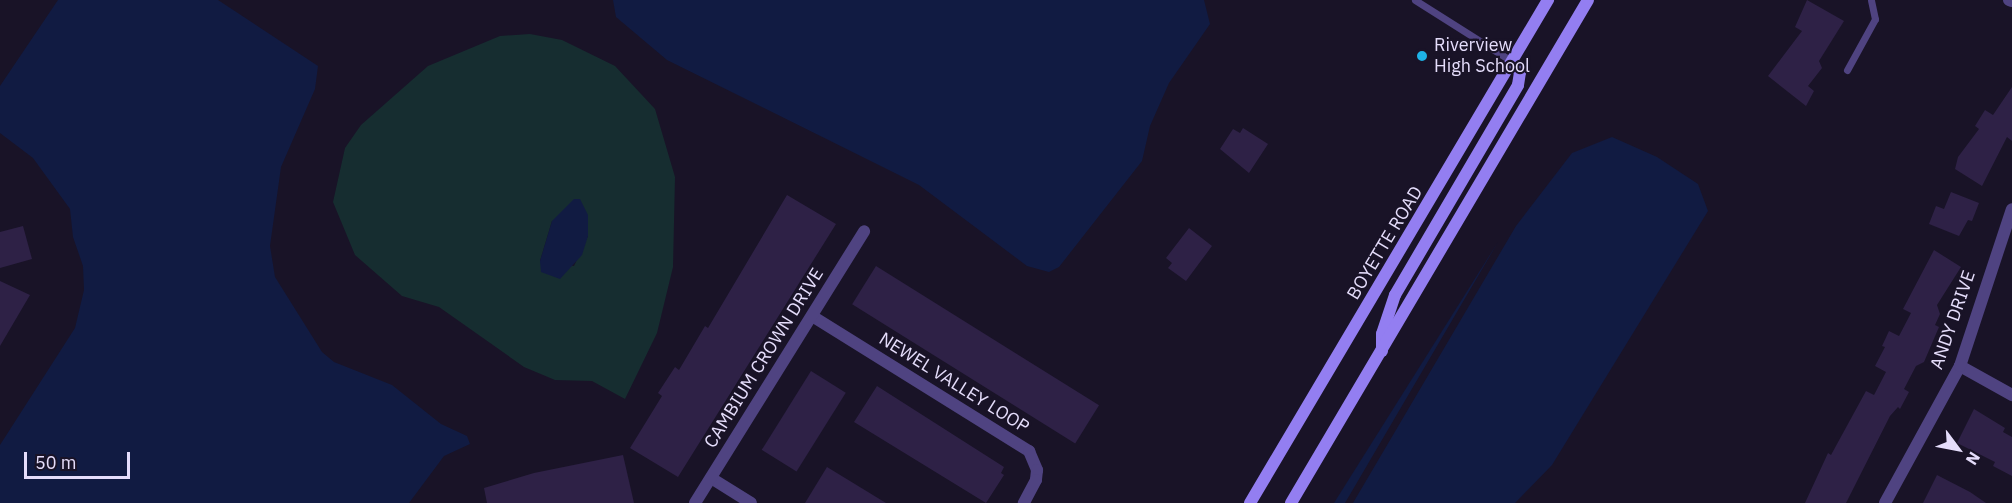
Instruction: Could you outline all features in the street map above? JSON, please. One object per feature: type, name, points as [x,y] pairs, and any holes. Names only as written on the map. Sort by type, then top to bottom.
[{"type":"main road","name":"BOYETTE ROAD","points":[[1251,503],[1548,0]]},
{"type":"main road","points":[[1290,503],[1382,352],[1588,0]]},
{"type":"main road","points":[[1382,352],[1382,333],[1395,295],[1518,85],[1520,72],[1513,62]]},
{"type":"street","name":"ANDY DRIVE","points":[[1885,503],[1960,366],[2012,209]]},
{"type":"street","name":"CAMBIUM CROWN DRIVE","points":[[695,503],[864,231]]},
{"type":"street","name":"NEWEL VALLEY LOOP","points":[[812,316],[1029,451],[1037,470],[1036,480],[1024,503]]},
{"type":"street","points":[[1960,366],[2012,394]]},
{"type":"street","points":[[711,478],[751,503]]},
{"type":"lane","points":[[1415,0],[1513,62]]},
{"type":"lane","points":[[1847,70],[1875,19],[1871,0]]},
{"type":"green space","points":[[530,34],[562,40],[615,66],[655,109],[675,177],[673,267],[657,333],[625,399],[592,381],[555,380],[524,367],[439,307],[402,296],[355,255],[333,202],[345,148],[361,125],[428,66],[500,36]],"holes":[[[588,215],[588,236],[574,266],[540,261],[552,221]]]},
{"type":"water","points":[[58,0],[218,0],[318,66],[315,89],[281,167],[270,246],[275,277],[322,352],[334,362],[392,385],[441,424],[467,436],[470,444],[444,456],[409,503],[0,503],[0,445],[75,328],[84,290],[83,266],[73,237],[70,209],[33,158],[0,133],[0,86]]},
{"type":"water","points":[[613,0],[1204,0],[1210,24],[1169,83],[1150,126],[1142,161],[1059,267],[1049,272],[1027,266],[919,185],[667,60],[616,17]]},
{"type":"water","points":[[1612,137],[1657,157],[1698,184],[1708,211],[1552,465],[1515,503],[1353,503],[1516,226],[1572,153]]},
{"type":"water","points":[[574,199],[580,199],[588,215],[588,236],[582,255],[560,279],[541,272],[540,261],[552,221]]},
{"type":"water","points":[[1498,242],[1345,503],[1334,503]]},
{"type":"building","points":[[1807,0],[1844,21],[1819,61],[1822,68],[1808,86],[1814,91],[1806,106],[1768,76],[1802,31],[1795,27]]},
{"type":"building","points":[[2012,87],[2012,141],[2007,137],[1982,186],[1955,169],[1958,157],[1979,129],[1975,126],[1985,110],[1993,115]]},
{"type":"building","points":[[1243,128],[1268,144],[1249,173],[1220,149],[1233,129],[1240,133]]},
{"type":"building","points":[[1951,192],[1979,203],[1972,221],[1968,220],[1959,236],[1929,224],[1936,206],[1944,209]]},
{"type":"building","points":[[787,195],[836,224],[678,477],[630,448],[662,396],[658,393],[675,367],[679,370],[705,326],[708,328]]},
{"type":"building","points":[[23,226],[32,259],[0,268],[0,232]]},
{"type":"building","points":[[1189,228],[1212,246],[1186,281],[1168,268],[1172,263],[1166,258]]},
{"type":"building","points":[[1934,250],[1961,267],[1937,305],[1940,314],[1935,325],[1939,327],[1924,362],[1916,366],[1904,389],[1909,392],[1900,409],[1898,407],[1890,416],[1846,503],[1805,503],[1828,453],[1831,455],[1866,391],[1874,395],[1886,372],[1875,366],[1885,347],[1882,346],[1889,331],[1899,336],[1911,313],[1903,309]]},
{"type":"building","points":[[876,266],[1099,405],[1075,444],[852,304]]},
{"type":"building","points":[[0,281],[30,295],[0,346]]},
{"type":"building","points":[[811,371],[846,393],[796,472],[762,450]]},
{"type":"building","points":[[877,386],[1004,467],[1001,473],[1004,475],[986,503],[854,422]]},
{"type":"building","points":[[1974,409],[2005,428],[2003,432],[2012,437],[2012,476],[1993,466],[1995,462],[1957,443]]},
{"type":"building","points":[[623,455],[634,503],[487,503],[484,488],[534,473]]},
{"type":"building","points":[[827,467],[886,503],[805,503]]},
{"type":"building","points":[[1937,475],[1970,492],[1986,503],[1923,503]]},
{"type":"place","name":"Riverview High School","points":[[1422,56]]}]
